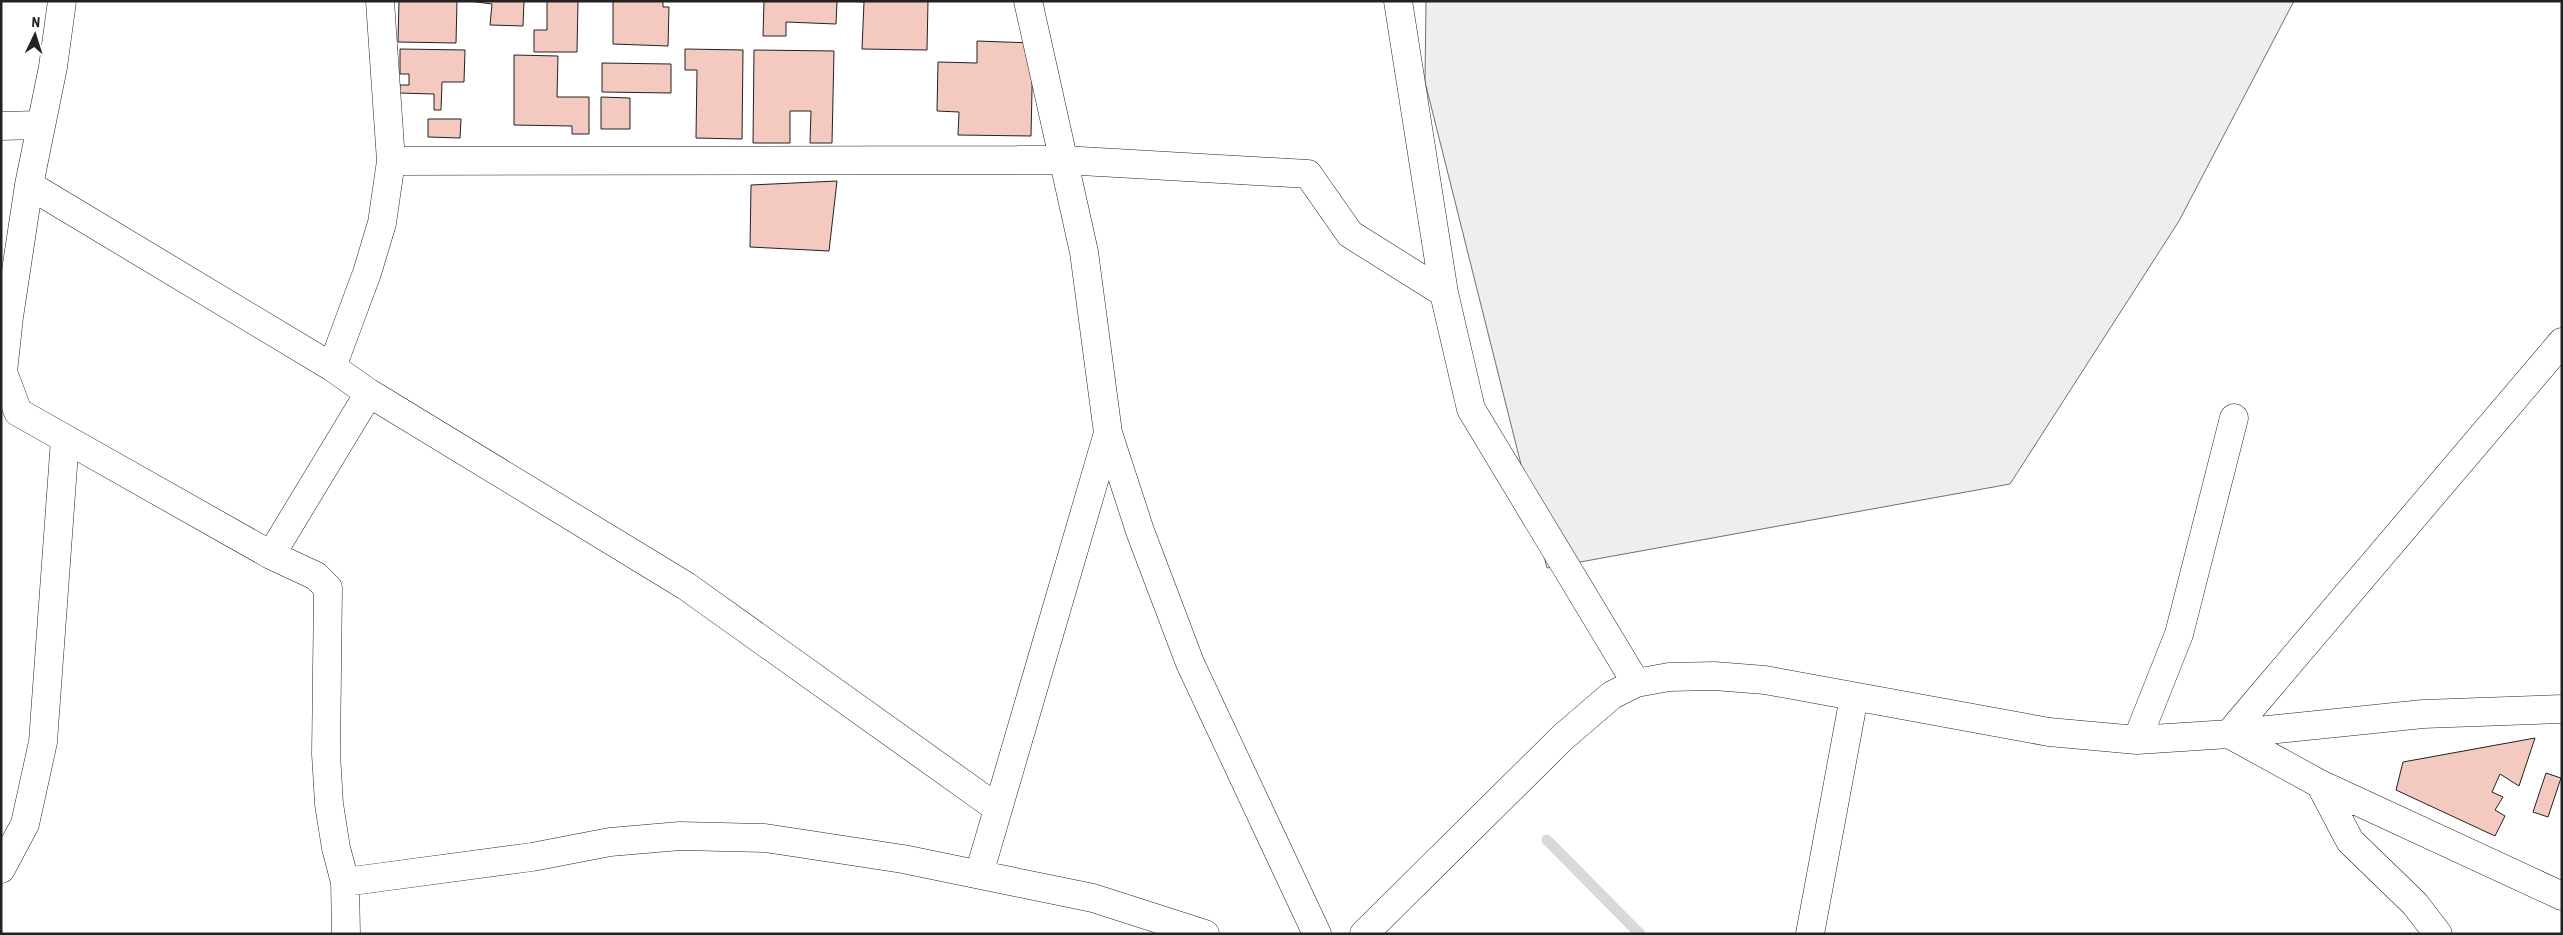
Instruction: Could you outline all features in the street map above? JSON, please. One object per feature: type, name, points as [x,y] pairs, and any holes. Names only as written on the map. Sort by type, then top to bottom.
[{"type":"street","points":[[62,1],[52,68],[28,185],[9,317],[4,372],[18,412],[271,555],[316,576],[328,588],[326,754],[329,804],[336,848],[345,882],[346,934]]},
{"type":"street","points":[[332,367],[367,273],[382,224],[391,161],[380,1]]},
{"type":"street","points":[[1028,1],[1084,252],[1108,433],[1140,531],[1190,663],[1317,934]]},
{"type":"street","points":[[1398,1],[1444,293],[1471,409],[1636,683]]},
{"type":"street","points":[[1,126],[39,125]]},
{"type":"street","points":[[391,161],[1063,160],[1308,174],[1350,234],[1444,293]]},
{"type":"street","points":[[28,185],[332,367],[369,393],[686,586],[996,808]]},
{"type":"street","points":[[2229,734],[2562,342]]},
{"type":"street","points":[[271,555],[369,393]]},
{"type":"street","points":[[2137,740],[2179,634],[2234,418]]},
{"type":"street","points":[[979,874],[996,808],[1108,433]]},
{"type":"street","points":[[1,869],[25,824],[43,742],[65,439]]},
{"type":"street","points":[[1364,934],[1562,736],[1612,695],[1636,683],[1669,677],[1714,676],[1765,680],[2049,732],[2137,740],[2229,734],[2423,714],[2562,709]]},
{"type":"street","points":[[1810,934],[1854,697]]},
{"type":"street","points":[[2229,734],[2320,784],[2562,896]]},
{"type":"street","points":[[2320,784],[2350,841],[2415,904],[2438,934]]},
{"type":"street","points":[[345,882],[532,857],[610,842],[680,836],[765,838],[903,859],[1093,898],[1205,934]]},
{"type":"shaded area","points":[[1426,1],[2294,1],[2179,221],[2010,484],[1547,568],[1425,82]]},
{"type":"building","points":[[399,1],[457,1],[456,43],[398,42]]},
{"type":"building","points":[[469,1],[524,1],[523,26],[490,25],[492,4]]},
{"type":"building","points":[[547,1],[578,1],[577,52],[534,52],[534,30],[547,30]]},
{"type":"building","points":[[613,1],[663,1],[663,7],[669,7],[668,46],[613,44]]},
{"type":"building","points":[[764,1],[837,1],[836,24],[786,22],[786,36],[763,36]]},
{"type":"building","points":[[843,1],[928,1],[927,50],[862,49],[864,2]]},
{"type":"building","points":[[977,41],[1033,43],[1031,136],[958,135],[959,112],[937,111],[938,62],[977,63]]},
{"type":"building","points":[[400,49],[465,50],[464,82],[442,82],[441,110],[434,110],[434,94],[399,93],[400,85],[409,85],[409,74],[400,74]]},
{"type":"building","points":[[685,49],[743,50],[742,139],[696,138],[697,70],[685,70]]},
{"type":"building","points":[[754,50],[834,51],[832,143],[810,143],[811,111],[790,111],[790,143],[753,143]]},
{"type":"building","points":[[514,55],[558,56],[557,97],[589,97],[589,134],[572,134],[572,126],[514,125]]},
{"type":"building","points":[[602,63],[671,64],[671,93],[602,92]]},
{"type":"building","points":[[601,97],[630,98],[630,129],[601,129]]},
{"type":"building","points":[[428,119],[461,119],[460,138],[428,137]]},
{"type":"building","points":[[837,181],[829,251],[750,247],[751,185]]},
{"type":"building","points":[[2535,738],[2519,786],[2500,774],[2492,792],[2503,797],[2495,810],[2505,816],[2495,836],[2396,790],[2403,762]]},
{"type":"building","points":[[2546,773],[2561,778],[2548,817],[2533,812]]},
{"type":"waterway","points":[[1547,840],[1640,934]]}]
